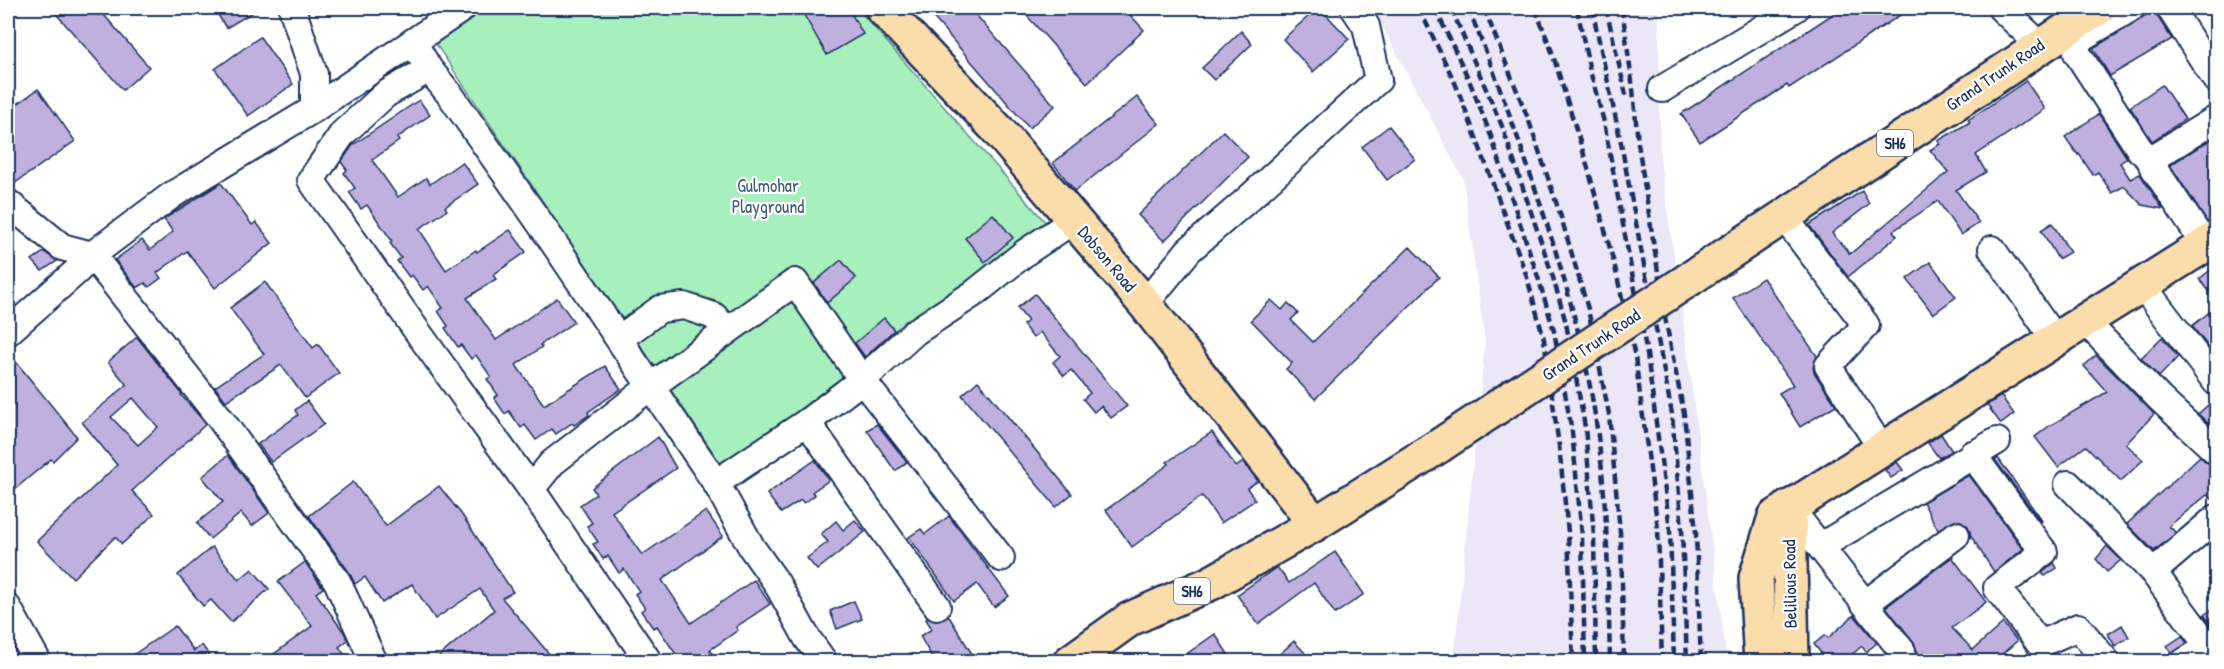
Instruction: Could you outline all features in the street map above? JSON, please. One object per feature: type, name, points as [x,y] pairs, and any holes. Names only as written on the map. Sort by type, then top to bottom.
[{"type":"main road","name":"Dobson Road","points":[[882,8],[997,129],[1145,304],[1315,524]]},
{"type":"main road","name":"Grand Trunk Road","points":[[1070,662],[1130,619],[1211,583],[1315,524],[1438,446],[2099,8]]},
{"type":"main road","points":[[1761,662],[1756,578],[1775,517],[2211,241]]},
{"type":"main road","name":"Belilious Road","points":[[1789,507],[1792,662]]},
{"type":"street","points":[[292,8],[314,74],[314,110]]},
{"type":"street","points":[[8,332],[92,255],[172,195],[314,110],[460,8]]},
{"type":"street","points":[[1145,304],[1189,250],[1378,80],[1366,27],[1354,8]]},
{"type":"street","points":[[1662,89],[1796,8]]},
{"type":"street","points":[[2001,8],[2040,45]]},
{"type":"street","points":[[2131,8],[2079,39],[2076,46],[2077,52],[2140,150],[2148,157],[2156,156],[2217,119]]},
{"type":"street","points":[[2170,8],[2217,80]]},
{"type":"street","points":[[413,42],[429,69],[501,166],[716,483],[752,548],[776,582],[807,638],[824,662]]},
{"type":"street","points":[[429,69],[386,94],[343,133],[311,180],[531,489],[649,662]]},
{"type":"street","points":[[2152,165],[2211,241]]},
{"type":"street","points":[[8,203],[62,248],[92,255],[219,417],[337,581],[374,662]]},
{"type":"street","points":[[1784,217],[1866,325],[1828,366],[1882,448]]},
{"type":"street","points":[[716,483],[807,422],[862,380],[915,332],[976,292],[1026,252],[1074,220]]},
{"type":"street","points":[[1992,249],[2055,340]]},
{"type":"street","points":[[531,489],[552,463],[650,387],[795,282],[862,380],[1001,558]]},
{"type":"street","points":[[2142,285],[2217,382]]},
{"type":"street","points":[[618,339],[660,309],[684,306],[714,316],[727,332]]},
{"type":"street","points":[[2085,321],[2160,399],[2217,451]]},
{"type":"street","points":[[807,422],[937,606]]},
{"type":"street","points":[[1821,546],[1997,441]]},
{"type":"street","points":[[1972,454],[2044,552],[1997,588],[2040,644],[2078,627],[2104,660]]},
{"type":"street","points":[[2068,484],[2153,572],[2213,647],[2184,662]]},
{"type":"street","points":[[1789,507],[1902,651]]},
{"type":"street","points":[[2153,572],[2217,518]]},
{"type":"street","points":[[1865,604],[1956,535]]},
{"type":"street","points":[[9,616],[38,662]]},
{"type":"shaded area","points":[[1373,8],[1659,8],[1660,159],[1727,661],[1454,661],[1485,342],[1463,179]]},
{"type":"green space","name":"Gulmohar Playground","points":[[478,8],[857,8],[1047,224],[723,467],[435,43]]},
{"type":"building","points":[[51,8],[98,8],[149,67],[123,90]]},
{"type":"building","points":[[214,8],[260,8],[226,28]]},
{"type":"building","points":[[800,8],[848,8],[863,34],[827,55]]},
{"type":"building","points":[[925,8],[970,8],[1055,106],[1029,128]]},
{"type":"building","points":[[1020,8],[1124,8],[1144,30],[1087,83]]},
{"type":"building","points":[[1318,8],[1349,39],[1313,72],[1283,39]]},
{"type":"building","points":[[1842,8],[1911,8],[1789,88],[1787,85],[1700,142],[1681,114]]},
{"type":"building","points":[[2155,8],[2157,16],[2172,39],[2110,76],[2093,48],[2132,25]]},
{"type":"building","points":[[1241,31],[1252,44],[1214,80],[1202,68]]},
{"type":"building","points":[[260,37],[293,84],[248,116],[215,69]]},
{"type":"building","points":[[2026,81],[2045,109],[1976,155],[1986,172],[1956,190],[1979,223],[1961,235],[1938,201],[1893,231],[1897,236],[1848,277],[1809,225],[1862,191],[1869,204],[1832,233],[1850,254],[1948,172],[1930,150],[1940,144],[1938,141],[1970,122],[1968,120]]},
{"type":"building","points":[[2162,85],[2185,119],[2152,141],[2130,107]]},
{"type":"building","points":[[38,89],[75,141],[8,188],[8,111]]},
{"type":"building","points":[[1137,97],[1159,124],[1075,191],[1053,163]]},
{"type":"building","points":[[419,100],[430,115],[397,138],[399,141],[372,160],[398,197],[426,178],[430,184],[462,162],[478,184],[445,207],[447,210],[419,229],[446,270],[510,230],[526,252],[493,275],[496,279],[467,298],[496,340],[557,298],[574,322],[516,365],[544,405],[605,366],[621,389],[588,412],[589,415],[556,434],[552,429],[536,440],[525,425],[521,428],[509,411],[505,414],[494,398],[498,395],[487,379],[491,377],[476,355],[471,359],[461,345],[458,347],[445,328],[448,326],[438,311],[443,308],[428,286],[423,290],[412,275],[409,277],[397,261],[401,258],[390,243],[392,241],[367,205],[361,209],[349,192],[355,188],[344,173],[347,170],[341,162],[353,145]]},
{"type":"building","points":[[2099,114],[2127,158],[2120,163],[2130,179],[2140,174],[2163,209],[2142,205],[2124,186],[2112,193],[2098,172],[2093,175],[2065,137]]},
{"type":"building","points":[[1389,126],[1415,159],[1387,180],[1362,147]]},
{"type":"building","points":[[1223,131],[1248,157],[1164,241],[1138,215]]},
{"type":"building","points":[[2216,136],[2217,219],[2207,222],[2170,165]]},
{"type":"building","points":[[221,183],[252,225],[256,222],[272,243],[215,288],[187,251],[157,273],[161,278],[149,287],[145,283],[137,288],[115,260],[142,240],[150,250],[173,232],[164,219]]},
{"type":"building","points":[[993,214],[1013,238],[985,262],[965,238]]},
{"type":"building","points":[[2052,223],[2070,252],[2058,259],[2041,230]]},
{"type":"building","points":[[1410,247],[1439,277],[1315,399],[1286,369],[1292,363],[1251,320],[1271,300],[1282,310],[1288,303],[1298,313],[1291,320],[1313,342]]},
{"type":"building","points":[[44,252],[57,261],[42,271],[32,260]]},
{"type":"building","points":[[841,260],[856,278],[827,303],[814,283]]},
{"type":"building","points":[[1930,262],[1956,297],[1933,314],[1907,279]]},
{"type":"building","points":[[2217,265],[2217,300],[2199,279]]},
{"type":"building","points":[[1763,278],[1817,356],[1813,368],[1815,374],[1836,405],[1800,427],[1779,393],[1793,385],[1733,298]]},
{"type":"building","points":[[265,282],[313,348],[318,344],[339,373],[305,398],[281,365],[226,401],[215,387],[264,354],[230,308]]},
{"type":"building","points":[[1035,294],[1127,406],[1111,418],[1101,406],[1094,412],[1083,399],[1090,393],[1071,370],[1064,376],[1053,362],[1060,356],[1040,332],[1033,338],[1023,325],[1028,321],[1017,308]]},
{"type":"building","points":[[2217,306],[2217,358],[2192,326]]},
{"type":"building","points":[[884,318],[894,330],[865,357],[855,343]]},
{"type":"building","points":[[137,337],[206,424],[132,491],[154,514],[122,544],[115,537],[73,578],[37,541],[117,465],[82,422],[127,385],[108,362]],"holes":[[[133,398],[158,427],[138,445],[111,417]]]},
{"type":"building","points":[[2162,337],[2178,357],[2159,377],[2141,358]]},
{"type":"building","points":[[8,352],[77,437],[53,461],[51,459],[8,495]]},
{"type":"building","points":[[2096,355],[2154,414],[2126,444],[2143,460],[2121,481],[2086,446],[2058,467],[2035,437],[2049,426],[2107,392],[2084,366]]},
{"type":"building","points":[[978,381],[1072,494],[1056,507],[962,395]]},
{"type":"building","points":[[2001,396],[2014,414],[2001,424],[1987,405]]},
{"type":"building","points":[[2217,397],[2217,431],[2198,414]]},
{"type":"building","points":[[307,401],[324,424],[271,462],[258,444],[298,415],[295,410]]},
{"type":"building","points":[[877,424],[907,462],[895,471],[867,430]]},
{"type":"building","points":[[1212,432],[1236,467],[1243,462],[1258,481],[1247,488],[1255,500],[1221,523],[1202,496],[1132,547],[1106,510],[1169,464],[1167,462]]},
{"type":"building","points":[[1941,434],[1952,451],[1939,458],[1928,443]]},
{"type":"building","points":[[658,437],[676,468],[612,512],[642,555],[706,511],[723,536],[662,580],[691,623],[754,580],[770,604],[736,627],[738,630],[710,650],[718,662],[681,662],[657,626],[653,628],[641,611],[645,608],[635,594],[639,591],[624,569],[619,573],[608,556],[603,559],[593,544],[598,542],[587,526],[592,523],[580,505],[596,494],[592,488]]},
{"type":"building","points":[[228,455],[269,513],[252,526],[241,513],[210,539],[197,523],[223,502],[202,477]]},
{"type":"building","points":[[2200,456],[2206,462],[2217,466],[2217,503],[2207,495],[2169,526],[2176,533],[2154,551],[2127,524]]},
{"type":"building","points":[[1998,458],[2042,521],[2041,522],[1995,460]]},
{"type":"building","points":[[815,460],[829,480],[812,492],[815,495],[804,503],[801,500],[781,513],[767,494]]},
{"type":"building","points":[[1897,462],[1903,470],[1891,478],[1885,470]]},
{"type":"building","points":[[1969,475],[2023,549],[1994,572],[1971,536],[1968,526],[1961,521],[1954,520],[1938,530],[1923,502]]},
{"type":"building","points":[[353,482],[386,526],[439,486],[462,515],[513,592],[502,598],[556,662],[432,662],[494,610],[480,589],[435,619],[412,584],[382,603],[365,577],[355,584],[309,516]]},
{"type":"building","points":[[949,516],[1009,596],[994,607],[977,584],[954,601],[909,537],[921,529],[925,534]]},
{"type":"building","points":[[855,520],[865,532],[817,570],[807,558],[828,542],[821,534],[836,521],[843,530]]},
{"type":"building","points":[[2107,546],[2121,560],[2107,572],[2096,559]]},
{"type":"building","points":[[212,547],[239,580],[252,569],[269,589],[231,622],[211,600],[203,606],[178,575]]},
{"type":"building","points":[[1335,552],[1364,594],[1335,614],[1314,583],[1258,624],[1237,595],[1277,567],[1289,583]]},
{"type":"building","points":[[1952,557],[1986,602],[1952,628],[1973,650],[2003,623],[2017,641],[1993,662],[1924,662],[1914,642],[1886,607]]},
{"type":"building","points":[[305,562],[323,588],[316,593],[348,640],[339,647],[350,662],[263,662],[312,626],[278,582]]},
{"type":"building","points":[[2054,563],[2057,568],[2045,576],[2042,573]]},
{"type":"building","points":[[854,601],[862,619],[837,629],[830,611]]},
{"type":"building","points":[[2217,606],[2217,632],[2204,615]]},
{"type":"building","points":[[948,615],[977,662],[935,662],[920,636],[932,629],[926,619],[928,617],[939,621]]},
{"type":"building","points":[[1854,615],[1877,643],[1866,652],[1862,646],[1843,662],[1828,662],[1814,644],[1825,635],[1828,638]]},
{"type":"building","points":[[2122,625],[2129,637],[2115,646],[2108,634]]},
{"type":"building","points":[[175,626],[194,651],[202,645],[214,662],[123,662]]},
{"type":"building","points":[[1215,634],[1233,662],[1194,662],[1188,653]]},
{"type":"building","points":[[2182,636],[2187,643],[2172,654],[2167,646]]},
{"type":"building","points":[[1294,641],[1313,662],[1271,662]]},
{"type":"railway","points":[[1419,8],[1456,85],[1477,140],[1526,274],[1544,339],[1568,532],[1573,662]]},
{"type":"railway","points":[[1435,8],[1469,80],[1491,136],[1554,331],[1572,432],[1582,536],[1585,662]]},
{"type":"railway","points":[[1451,8],[1502,126],[1552,274],[1566,323],[1585,427],[1594,536],[1596,662]]},
{"type":"railway","points":[[1468,8],[1488,56],[1540,203],[1565,284],[1586,366],[1603,482],[1610,662]]},
{"type":"railway","points":[[1484,8],[1529,121],[1588,309],[1609,414],[1621,543],[1624,662]]},
{"type":"railway","points":[[1535,8],[1551,49],[1586,161],[1615,267],[1635,357],[1658,529],[1662,662]]},
{"type":"railway","points":[[1577,8],[1589,67],[1604,122],[1647,354],[1670,529],[1674,662]]},
{"type":"railway","points":[[1592,8],[1621,143],[1672,414],[1682,529],[1687,662]]},
{"type":"railway","points":[[1606,8],[1627,99]]},
{"type":"railway","points":[[1622,8],[1638,143],[1665,317],[1684,414],[1696,533],[1701,662]]}]
